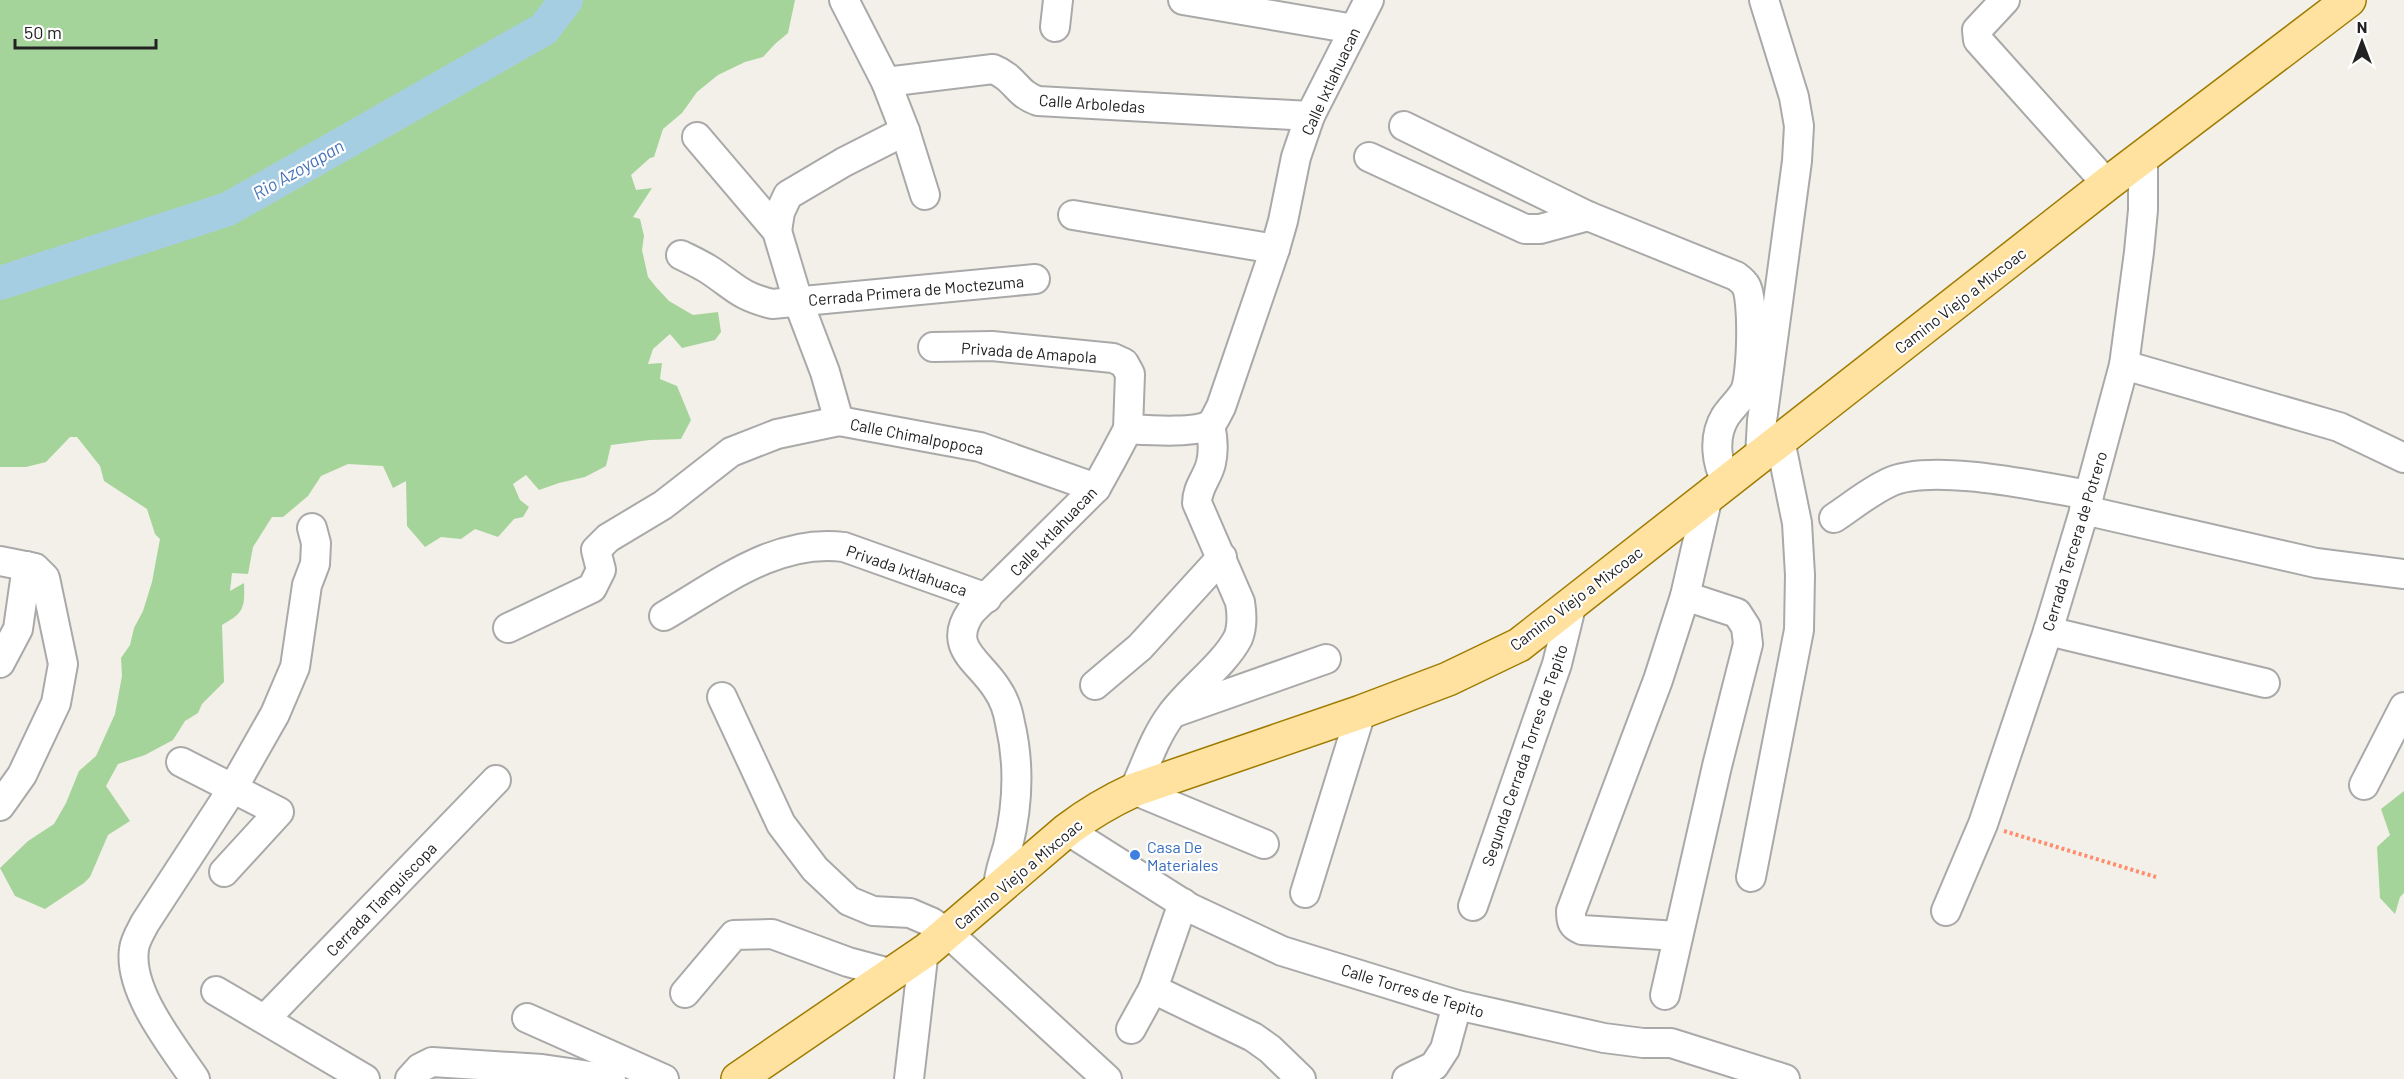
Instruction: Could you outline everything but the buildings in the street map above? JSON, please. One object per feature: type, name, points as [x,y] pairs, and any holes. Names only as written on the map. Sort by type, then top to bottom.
[{"type":"main road","name":"Camino Viejo a Mixcoac","points":[[738,1079],[938,941],[1067,830],[1091,813],[1134,790],[1361,712],[1448,679],[1519,645],[2107,184],[2349,0]]},
{"type":"street","points":[[844,0],[886,82],[906,131],[925,195]]},
{"type":"street","points":[[1183,0],[1354,29]]},
{"type":"street","name":"Calle Ixtlahuacan","points":[[1210,425],[1221,407],[1275,249],[1296,157],[1310,116],[1369,0]]},
{"type":"street","points":[[1751,877],[1799,630],[1800,574],[1797,523],[1762,421],[1797,161],[1799,126],[1794,97],[1764,0]]},
{"type":"street","points":[[2005,0],[1977,30],[1978,40],[2107,184]]},
{"type":"street","name":"Calle Arboledas","points":[[886,82],[993,69],[1006,74],[1026,98],[1038,101],[1310,116]]},
{"type":"street","points":[[1404,126],[1588,216],[1736,276],[1746,284],[1750,300],[1750,371],[1745,391],[1725,417],[1718,433],[1717,490],[1685,597],[1658,680],[1571,911],[1571,921],[1574,927],[1591,932],[1678,936]]},
{"type":"street","points":[[777,231],[780,212],[788,195],[844,162],[906,131]]},
{"type":"street","points":[[508,628],[592,588],[601,570],[596,550],[608,538],[663,505],[731,452],[777,434],[839,421],[825,372],[798,301],[777,231],[697,137]]},
{"type":"street","points":[[1369,157],[1525,229],[1540,229],[1588,216]]},
{"type":"street","name":"Cerrada Tercera de Potrero","points":[[1946,911],[1983,825],[2048,631],[2087,502],[2124,365],[2142,220],[2143,157]]},
{"type":"street","points":[[1073,216],[1275,249]]},
{"type":"street","name":"Cerrada Primera de Moctezuma","points":[[681,255],[711,271],[750,299],[772,304],[1035,279]]},
{"type":"street","name":"Privada de Amapola","points":[[933,346],[992,346],[1113,358],[1124,363],[1130,374],[1128,429]]},
{"type":"street","points":[[2124,365],[2339,428],[2404,458]]},
{"type":"street","name":"Calle Chimalpopoca","points":[[839,421],[980,447],[1096,488]]},
{"type":"street","points":[[1128,429],[1166,431],[1199,429],[1210,425],[1214,443],[1211,465],[1197,494],[1197,503],[1222,557],[1240,602],[1242,615],[1237,639],[1172,714],[1157,736],[1134,790],[1264,844]]},
{"type":"street","name":"Calle Ixtlahuacan","points":[[998,890],[998,877],[1008,846],[1018,790],[1017,766],[1011,723],[997,687],[964,647],[962,635],[966,620],[1096,488],[1128,429]]},
{"type":"street","points":[[1834,518],[1889,482],[1915,475],[1965,476],[2087,502],[2316,563],[2404,574]]},
{"type":"street","points":[[195,1079],[149,1009],[138,981],[133,960],[134,947],[145,923],[233,788],[275,714],[295,667],[308,585],[315,564],[316,543],[312,528]]},
{"type":"street","name":"Privada Ixtlahuaca","points":[[664,616],[777,553],[825,544],[844,547],[987,598]]},
{"type":"street","points":[[1095,685],[1140,647],[1222,557]]},
{"type":"street","points":[[0,663],[18,629],[13,564],[35,568],[45,578],[63,664],[56,703],[22,775],[0,806]]},
{"type":"street","points":[[1665,995],[1748,644],[1746,627],[1737,614],[1685,597]]},
{"type":"street","name":"Segunda Cerrada Torres de Tepito","points":[[1473,906],[1557,664],[1572,603]]},
{"type":"street","points":[[2048,631],[2265,683]]},
{"type":"street","points":[[1172,714],[1326,659]]},
{"type":"street","points":[[722,697],[781,825],[815,869],[849,901],[873,911],[910,913],[931,922],[938,941],[1107,1079]]},
{"type":"street","points":[[2364,785],[2404,707]]},
{"type":"street","points":[[1305,893],[1361,712]]},
{"type":"street","points":[[181,762],[279,812],[224,872]]},
{"type":"street","name":"Cerrada Tianguiscopa","points":[[266,1019],[496,780]]},
{"type":"street","name":"Calle Torres de Tepito","points":[[1067,830],[1183,903],[1282,951],[1457,1005],[1604,1038],[1642,1043],[1671,1043],[1785,1079]]},
{"type":"street","points":[[1131,1029],[1153,989],[1183,903]]},
{"type":"street","points":[[685,993],[734,936],[753,933],[772,934],[848,962],[893,974]]},
{"type":"street","points":[[909,1079],[923,958],[938,941]]},
{"type":"street","points":[[1153,989],[1253,1037],[1270,1049],[1301,1079]]},
{"type":"street","points":[[216,991],[365,1079]]},
{"type":"street","points":[[1407,1079],[1434,1066],[1445,1049],[1457,1005]]},
{"type":"street","points":[[526,1018],[664,1079]]},
{"type":"street","points":[[410,1079],[420,1068],[432,1062],[542,1069],[611,1079]]},
{"type":"path","points":[[1983,825],[2156,877]]},
{"type":"green space","points":[[0,0],[795,0],[788,33],[763,57],[745,62],[718,75],[697,92],[682,113],[663,129],[654,157],[631,175],[636,190],[652,188],[633,217],[640,219],[644,236],[642,250],[648,277],[669,301],[693,315],[718,312],[721,332],[715,340],[682,348],[670,334],[653,349],[648,364],[662,363],[660,379],[677,386],[691,420],[681,439],[611,445],[606,466],[585,477],[539,490],[526,475],[513,484],[520,500],[529,507],[523,517],[514,519],[498,537],[475,529],[461,539],[441,537],[425,547],[407,526],[406,481],[393,488],[383,466],[348,464],[321,476],[308,496],[283,517],[272,517],[253,547],[248,574],[232,573],[230,591],[244,583],[244,598],[239,613],[222,625],[224,682],[202,704],[198,713],[185,721],[173,740],[145,755],[118,764],[106,786],[130,821],[108,835],[90,877],[45,909],[15,896],[0,868],[28,841],[54,824],[66,803],[79,771],[96,756],[115,714],[122,676],[121,658],[130,645],[134,628],[143,611],[152,582],[160,539],[155,534],[147,509],[104,481],[100,466],[77,437],[70,437],[46,462],[26,467],[0,467]]},
{"type":"green space","points":[[2404,791],[2404,893],[2400,897],[2395,914],[2380,898],[2377,847],[2390,835],[2381,809]]},
{"type":"waterway","name":"Rio Azoyapan","points":[[0,283],[228,209],[544,29],[566,0]]},
{"type":"place","name":"Casa De Materiales","points":[[1135,855]]}]
